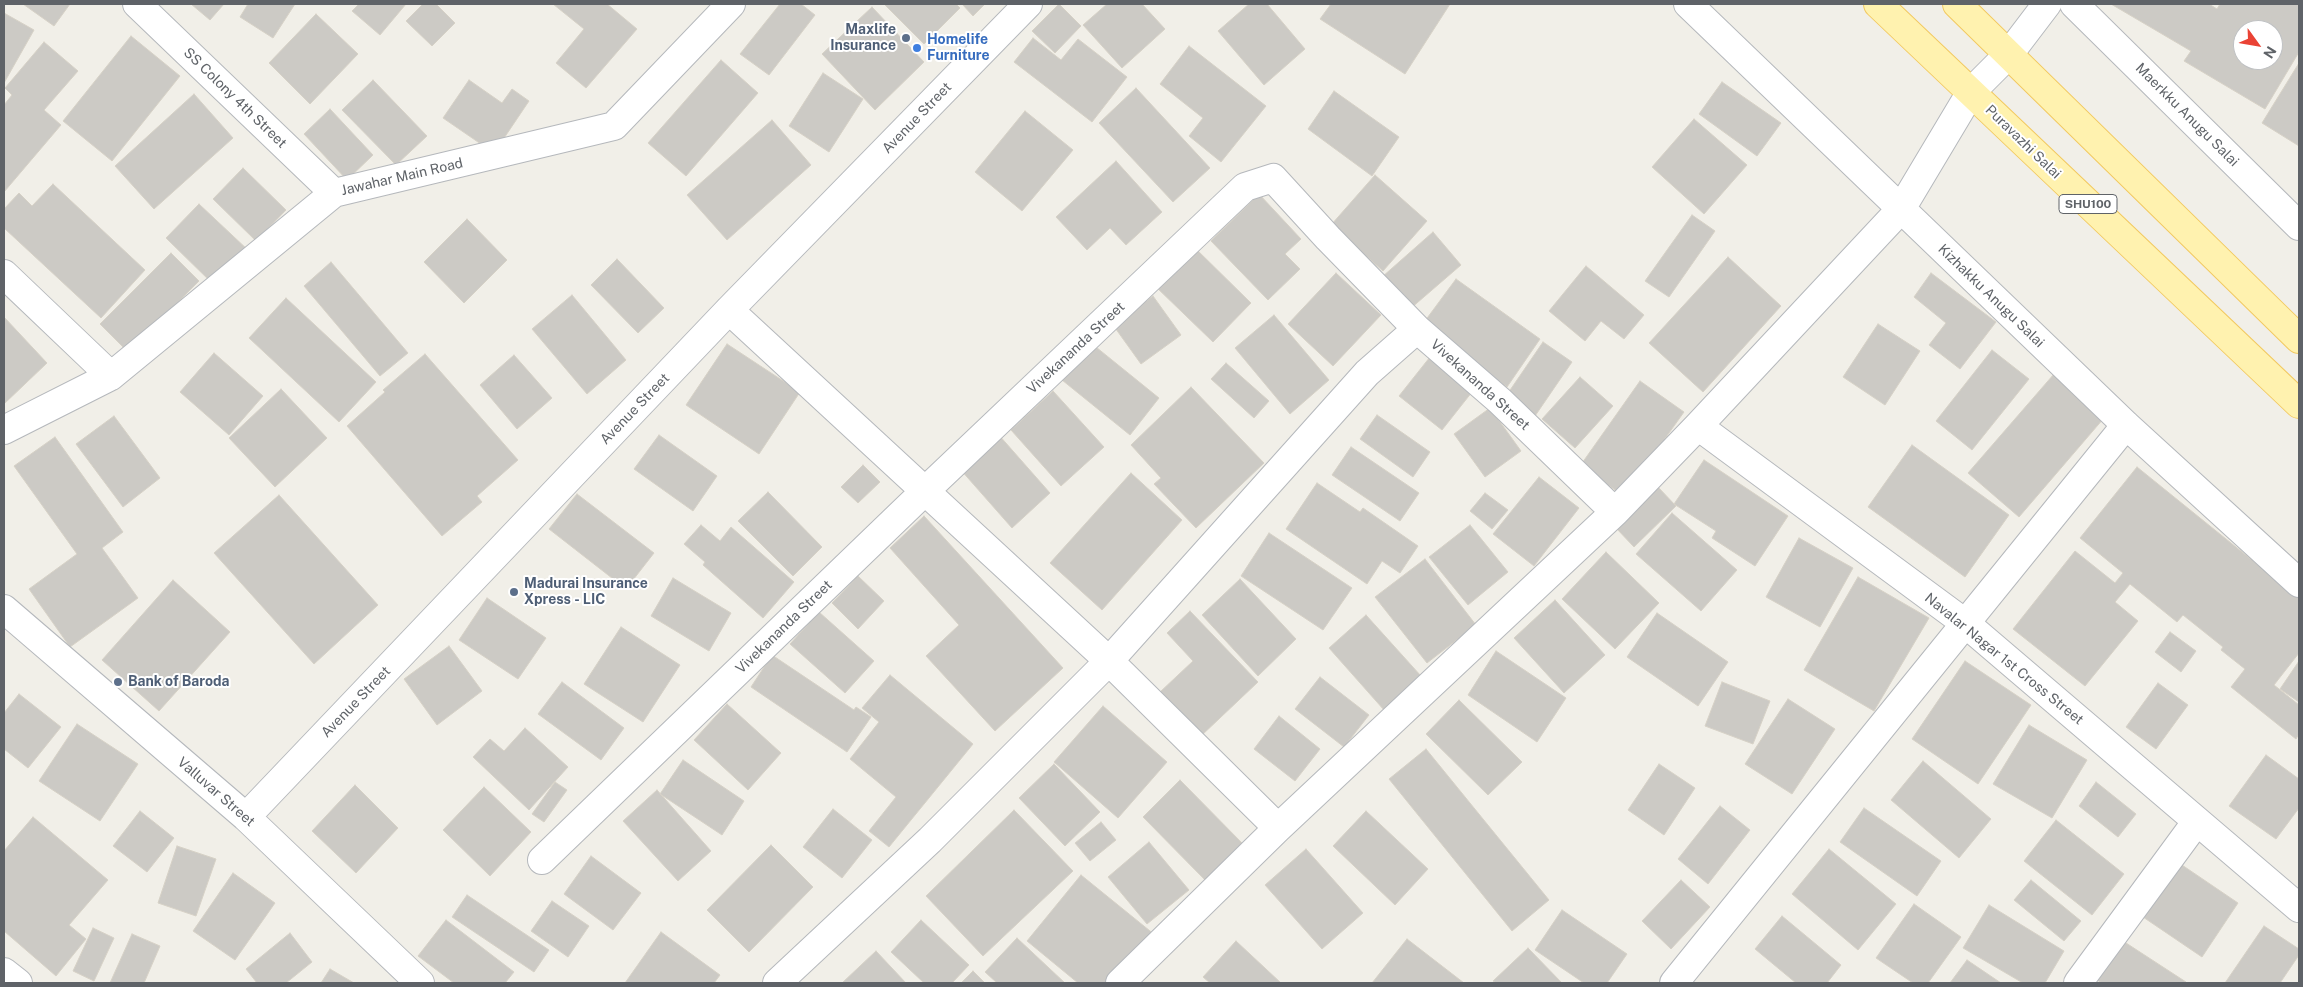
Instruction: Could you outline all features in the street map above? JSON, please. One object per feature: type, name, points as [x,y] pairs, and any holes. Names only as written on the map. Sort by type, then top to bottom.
[{"type":"main road","name":"Puravazhi Salai","points":[[1878,4],[2299,404]]},
{"type":"main road","points":[[1957,4],[2299,339]]},
{"type":"street","name":"SS Colony 4th Street","points":[[137,4],[334,193]]},
{"type":"street","name":"Jawahar Main Road","points":[[4,430],[110,376],[334,193],[614,126],[731,4]]},
{"type":"street","name":"Avenue Street","points":[[246,817],[729,310],[1028,4]]},
{"type":"street","name":"Kizhakku Anugu Salai","points":[[1688,4],[2126,425],[2299,583]]},
{"type":"street","points":[[1120,983],[1278,828],[1615,512],[1698,426],[1901,209],[1971,92],[2009,54],[2047,4]]},
{"type":"street","name":"Maerkku Anugu Salai","points":[[2074,4],[2299,226]]},
{"type":"street","name":"Vivekananda Street","points":[[542,860],[925,491],[1245,187],[1273,178],[1328,238],[1417,329],[1500,401],[1615,512]]},
{"type":"street","points":[[4,274],[110,376]]},
{"type":"street","points":[[729,310],[1109,661],[1278,828]]},
{"type":"street","points":[[777,983],[930,840],[1109,661],[1367,373],[1417,329]]},
{"type":"street","points":[[1674,983],[2126,425]]},
{"type":"street","name":"Navalar Nagar 1st Cross Street","points":[[1698,426],[1965,624],[2299,908]]},
{"type":"street","name":"Valluvar Street","points":[[4,609],[246,817],[420,983]]},
{"type":"street","points":[[2078,983],[2197,821]]},
{"type":"street","points":[[4,972],[18,983]]},
{"type":"building","points":[[23,4],[70,4],[54,26]]},
{"type":"building","points":[[191,4],[224,4],[210,20]]},
{"type":"building","points":[[248,4],[295,4],[273,38],[240,17]]},
{"type":"building","points":[[359,4],[406,4],[380,35],[352,11]]},
{"type":"building","points":[[423,4],[436,4],[455,23],[432,46],[406,21]]},
{"type":"building","points":[[553,4],[607,4],[637,29],[586,88],[556,63],[584,29]]},
{"type":"building","points":[[780,4],[801,4],[815,15],[769,75],[740,54]]},
{"type":"building","points":[[884,4],[956,4],[960,8],[924,44]]},
{"type":"building","points":[[962,4],[985,4],[973,16]]},
{"type":"building","points":[[1059,4],[1081,26],[1055,53],[1032,31]]},
{"type":"building","points":[[1107,4],[1142,4],[1165,29],[1122,68],[1083,25]]},
{"type":"building","points":[[1249,4],[1267,4],[1305,49],[1264,85],[1218,31]]},
{"type":"building","points":[[1331,4],[1450,4],[1405,74],[1320,19]]},
{"type":"building","points":[[2111,4],[2209,4],[2217,9],[2220,4],[2299,4],[2299,52],[2265,109],[2184,61],[2191,51]]},
{"type":"building","points":[[872,7],[924,62],[875,110],[822,54]]},
{"type":"building","points":[[4,13],[34,30],[4,83]]},
{"type":"building","points":[[316,14],[358,54],[310,104],[269,63]]},
{"type":"building","points":[[131,36],[180,76],[112,161],[63,121]]},
{"type":"building","points":[[1033,38],[1061,60],[1078,39],[1127,77],[1092,122],[1014,62]]},
{"type":"building","points":[[44,42],[78,71],[44,110],[61,125],[4,192],[4,105],[12,95],[5,88]]},
{"type":"building","points":[[1189,46],[1266,106],[1221,162],[1189,136],[1203,118],[1160,84]]},
{"type":"building","points":[[721,60],[758,93],[686,176],[648,143]]},
{"type":"building","points":[[2299,63],[2299,146],[2262,123]]},
{"type":"building","points":[[823,73],[863,99],[829,152],[789,126]]},
{"type":"building","points":[[373,80],[427,136],[396,165],[342,110]]},
{"type":"building","points":[[469,80],[502,103],[512,89],[529,101],[494,153],[443,118]]},
{"type":"building","points":[[1722,82],[1781,123],[1757,156],[1699,114]]},
{"type":"building","points":[[1136,88],[1210,168],[1173,202],[1099,123]]},
{"type":"building","points":[[1334,91],[1399,137],[1372,176],[1308,129]]},
{"type":"building","points":[[194,94],[233,138],[154,209],[115,166]]},
{"type":"building","points":[[330,109],[373,155],[347,180],[304,134]]},
{"type":"building","points":[[1025,111],[1073,150],[1022,211],[975,172]]},
{"type":"building","points":[[1694,119],[1747,165],[1704,214],[1652,167]]},
{"type":"building","points":[[772,120],[811,165],[727,240],[687,195]]},
{"type":"building","points":[[1116,161],[1162,212],[1126,245],[1110,228],[1087,250],[1056,217]]},
{"type":"building","points":[[243,168],[286,210],[256,241],[213,199]]},
{"type":"building","points":[[1375,175],[1427,221],[1383,271],[1331,225]]},
{"type":"building","points":[[53,184],[145,270],[101,318],[4,228],[4,209],[19,193],[32,206]]},
{"type":"building","points":[[1259,194],[1301,239],[1285,254],[1300,269],[1268,300],[1211,241]]},
{"type":"building","points":[[199,204],[249,251],[215,286],[166,238]]},
{"type":"building","points":[[1692,215],[1715,231],[1669,297],[1645,281]]},
{"type":"building","points":[[467,219],[507,260],[464,303],[424,262]]},
{"type":"building","points":[[1433,232],[1461,265],[1410,309],[1382,277]]},
{"type":"building","points":[[1192,245],[1251,303],[1213,342],[1154,285]]},
{"type":"building","points":[[171,253],[199,281],[128,352],[100,324]]},
{"type":"building","points":[[1728,257],[1781,306],[1703,392],[1649,343]]},
{"type":"building","points":[[617,259],[664,308],[638,333],[591,285]]},
{"type":"building","points":[[331,262],[408,353],[380,376],[304,286]]},
{"type":"building","points":[[1586,266],[1644,315],[1624,339],[1601,321],[1585,341],[1549,311]]},
{"type":"building","points":[[1336,273],[1381,315],[1333,366],[1288,324]]},
{"type":"building","points":[[1931,273],[1996,322],[1960,369],[1929,345],[1946,323],[1914,297]]},
{"type":"building","points":[[1456,279],[1540,339],[1507,387],[1422,325]]},
{"type":"building","points":[[572,295],[626,360],[587,394],[532,329]]},
{"type":"building","points":[[1153,296],[1181,335],[1141,364],[1113,325]]},
{"type":"building","points":[[286,298],[376,382],[339,422],[249,338]]},
{"type":"building","points":[[1274,315],[1329,380],[1290,414],[1235,348]]},
{"type":"building","points":[[4,317],[47,363],[4,404]]},
{"type":"building","points":[[1878,324],[1920,351],[1885,405],[1843,377]]},
{"type":"building","points":[[1543,342],[1572,362],[1535,416],[1506,396]]},
{"type":"building","points":[[1091,343],[1159,398],[1130,435],[1062,380]]},
{"type":"building","points":[[727,344],[800,392],[759,454],[686,405]]},
{"type":"building","points":[[1992,350],[2029,379],[1972,450],[1936,421]]},
{"type":"building","points":[[214,353],[263,396],[229,435],[180,392]]},
{"type":"building","points":[[425,354],[518,460],[477,496],[482,502],[442,536],[347,426],[385,392],[383,390]]},
{"type":"building","points":[[514,355],[552,398],[517,429],[480,385]]},
{"type":"building","points":[[1430,357],[1472,392],[1442,430],[1399,396]]},
{"type":"building","points":[[1226,363],[1269,401],[1254,418],[1211,379]]},
{"type":"building","points":[[2054,374],[2104,418],[2019,517],[1968,473]]},
{"type":"building","points":[[1580,377],[1613,406],[1575,448],[1542,419]]},
{"type":"building","points":[[1640,381],[1684,412],[1624,496],[1580,466]]},
{"type":"building","points":[[1191,387],[1264,463],[1196,528],[1154,484],[1161,478],[1131,445]]},
{"type":"building","points":[[281,389],[327,438],[275,487],[229,438]]},
{"type":"building","points":[[1053,391],[1104,447],[1061,486],[1011,430]]},
{"type":"building","points":[[1490,408],[1521,451],[1485,477],[1454,434]]},
{"type":"building","points":[[1377,415],[1430,452],[1413,477],[1360,439]]},
{"type":"building","points":[[114,416],[160,478],[123,507],[76,444]]},
{"type":"building","points":[[998,434],[1050,493],[1012,528],[960,469]]},
{"type":"building","points":[[659,435],[717,476],[693,511],[634,469]]},
{"type":"building","points":[[55,437],[123,532],[102,548],[138,598],[70,647],[29,589],[77,554],[14,466]]},
{"type":"building","points":[[1912,445],[2009,515],[1965,577],[1868,507]]},
{"type":"building","points":[[1351,447],[1419,493],[1400,521],[1332,475]]},
{"type":"building","points":[[1704,460],[1788,516],[1755,566],[1712,538],[1716,531],[1674,504]]},
{"type":"building","points":[[863,465],[880,482],[858,503],[841,487]]},
{"type":"building","points":[[2137,467],[2299,598],[2299,653],[2274,685],[2299,705],[2299,734],[2296,739],[2231,687],[2245,669],[2221,650],[2223,647],[2183,615],[2177,622],[2130,584],[2115,602],[2138,621],[2085,686],[2013,629],[2075,551],[2115,583],[2123,573],[2080,538]]},
{"type":"building","points":[[1131,473],[1182,520],[1102,610],[1050,563]]},
{"type":"building","points":[[1539,477],[1579,508],[1534,566],[1493,534]]},
{"type":"building","points":[[1317,483],[1360,512],[1363,508],[1418,546],[1400,573],[1382,561],[1367,584],[1286,529]]},
{"type":"building","points":[[1658,487],[1676,506],[1634,547],[1616,528]]},
{"type":"building","points":[[768,492],[822,547],[793,576],[738,521]]},
{"type":"building","points":[[1485,493],[1508,510],[1492,529],[1470,511]]},
{"type":"building","points":[[577,494],[654,553],[626,589],[549,529]]},
{"type":"building","points":[[279,495],[378,605],[314,664],[214,553]]},
{"type":"building","points":[[1672,513],[1737,570],[1701,611],[1636,554]]},
{"type":"building","points":[[924,516],[1063,668],[995,731],[926,656],[959,625],[890,548]]},
{"type":"building","points":[[701,525],[720,541],[731,527],[794,582],[763,618],[703,565],[705,562],[684,544]]},
{"type":"building","points":[[1470,525],[1508,572],[1468,605],[1429,557]]},
{"type":"building","points":[[1269,533],[1352,588],[1323,630],[1241,576]]},
{"type":"building","points":[[1799,538],[1853,568],[1820,627],[1766,597]]},
{"type":"building","points":[[1606,552],[1659,603],[1615,649],[1562,599]]},
{"type":"building","points":[[1425,559],[1476,625],[1427,663],[1375,597]]},
{"type":"building","points":[[858,576],[884,601],[858,629],[832,603]]},
{"type":"building","points":[[1858,577],[1929,618],[1874,711],[1804,670]]},
{"type":"building","points":[[673,578],[731,613],[709,651],[651,616]]},
{"type":"building","points":[[1240,579],[1296,639],[1258,676],[1202,615]]},
{"type":"building","points":[[173,580],[230,632],[159,711],[102,660]]},
{"type":"building","points":[[487,598],[546,638],[518,679],[459,640]]},
{"type":"building","points":[[1555,600],[1605,655],[1564,693],[1514,638]]},
{"type":"building","points":[[1190,611],[1258,682],[1201,736],[1160,692],[1193,661],[1167,633]]},
{"type":"building","points":[[819,612],[874,661],[845,693],[790,644]]},
{"type":"building","points":[[1657,613],[1728,662],[1698,706],[1627,657]]},
{"type":"building","points":[[1366,615],[1421,676],[1384,710],[1329,648]]},
{"type":"building","points":[[621,627],[680,665],[643,722],[584,684]]},
{"type":"building","points":[[2170,632],[2196,651],[2181,672],[2155,652]]},
{"type":"building","points":[[449,646],[482,691],[437,725],[404,679]]},
{"type":"building","points":[[1496,651],[1566,698],[1537,742],[1468,695]]},
{"type":"building","points":[[772,655],[854,710],[856,707],[871,717],[847,752],[751,687]]},
{"type":"building","points":[[1965,661],[2031,705],[1978,784],[1912,739]]},
{"type":"building","points":[[2299,661],[2299,702],[2280,689]]},
{"type":"building","points":[[890,675],[973,744],[889,847],[869,831],[896,797],[850,759],[879,722],[862,708]]},
{"type":"building","points":[[1320,677],[1369,715],[1344,747],[1295,709]]},
{"type":"building","points":[[562,682],[624,728],[601,760],[538,714]]},
{"type":"building","points":[[1722,682],[1770,701],[1753,744],[1705,726]]},
{"type":"building","points":[[2158,683],[2188,705],[2156,749],[2126,727]]},
{"type":"building","points":[[19,694],[61,727],[28,768],[4,749],[4,713]]},
{"type":"building","points":[[1788,699],[1835,729],[1792,794],[1745,764]]},
{"type":"building","points":[[1459,700],[1522,762],[1488,795],[1426,734]]},
{"type":"building","points":[[727,704],[781,753],[748,790],[694,740]]},
{"type":"building","points":[[1103,706],[1167,762],[1118,818],[1054,762]]},
{"type":"building","points":[[1279,716],[1320,749],[1295,781],[1254,749]]},
{"type":"building","points":[[77,724],[138,764],[100,821],[39,781]]},
{"type":"building","points":[[2029,725],[2087,760],[2052,818],[1993,784]]},
{"type":"building","points":[[525,728],[568,767],[529,810],[473,757],[490,739],[504,751]]},
{"type":"building","points":[[1426,749],[1549,900],[1512,931],[1389,779]]},
{"type":"building","points":[[2266,755],[2299,779],[2299,808],[2276,839],[2229,806]]},
{"type":"building","points":[[683,760],[744,801],[722,835],[660,794]]},
{"type":"building","points":[[1923,761],[1991,819],[1959,858],[1891,800]]},
{"type":"building","points":[[1054,764],[1100,812],[1065,846],[1019,798]]},
{"type":"building","points":[[1659,764],[1695,788],[1664,835],[1628,810]]},
{"type":"building","points":[[1180,780],[1242,843],[1205,880],[1143,817]]},
{"type":"building","points":[[555,782],[567,790],[544,822],[532,814]]},
{"type":"building","points":[[2096,782],[2136,814],[2118,837],[2079,806]]},
{"type":"building","points":[[355,785],[398,828],[356,873],[312,831]]},
{"type":"building","points":[[484,787],[531,832],[490,876],[443,830]]},
{"type":"building","points":[[657,790],[711,851],[678,881],[623,821]]},
{"type":"building","points":[[1720,806],[1750,830],[1708,884],[1678,859]]},
{"type":"building","points":[[1864,808],[1941,861],[1917,896],[1840,842]]},
{"type":"building","points":[[833,809],[872,840],[842,878],[803,847]]},
{"type":"building","points":[[1014,810],[1073,871],[983,956],[926,896]]},
{"type":"building","points":[[140,811],[174,838],[147,872],[113,846]]},
{"type":"building","points":[[1366,811],[1428,869],[1395,905],[1333,846]]},
{"type":"building","points":[[33,817],[108,880],[69,925],[86,939],[56,976],[4,931],[4,851]]},
{"type":"building","points":[[2056,820],[2124,874],[2092,915],[2024,861]]},
{"type":"building","points":[[1101,822],[1116,840],[1090,861],[1075,843]]},
{"type":"building","points":[[1149,842],[1189,890],[1147,924],[1108,877]]},
{"type":"building","points":[[771,845],[813,887],[749,952],[707,910]]},
{"type":"building","points":[[177,846],[216,859],[196,916],[158,903]]},
{"type":"building","points":[[1306,849],[1363,913],[1322,949],[1265,885]]},
{"type":"building","points":[[1829,849],[1896,904],[1858,950],[1792,894]]},
{"type":"building","points":[[591,856],[641,893],[613,930],[564,894]]},
{"type":"building","points":[[2179,863],[2238,903],[2202,957],[2143,917]]},
{"type":"building","points":[[233,873],[275,903],[235,960],[193,931]]},
{"type":"building","points":[[1081,875],[1155,935],[1115,983],[1078,983],[1027,941]]},
{"type":"building","points":[[1681,880],[1710,907],[1671,949],[1642,921]]},
{"type":"building","points":[[2031,880],[2081,921],[2064,941],[2014,900]]},
{"type":"building","points":[[467,895],[549,950],[534,972],[452,917]]},
{"type":"building","points":[[552,901],[589,926],[568,957],[531,931]]},
{"type":"building","points":[[1914,904],[1961,937],[1928,983],[1913,983],[1876,958]]},
{"type":"building","points":[[1989,905],[2064,951],[2045,983],[2023,983],[1963,948]]},
{"type":"building","points":[[1562,910],[1627,954],[1607,983],[1584,983],[1535,950]]},
{"type":"building","points":[[1782,916],[1841,965],[1827,983],[1796,983],[1755,949]]},
{"type":"building","points":[[446,920],[514,972],[505,983],[454,983],[418,956]]},
{"type":"building","points":[[921,920],[969,965],[952,983],[924,983],[891,952]]},
{"type":"building","points":[[2264,926],[2299,949],[2299,955],[2280,983],[2225,983]]},
{"type":"building","points":[[93,928],[114,938],[94,981],[73,971]]},
{"type":"building","points":[[661,932],[720,975],[714,983],[625,983]]},
{"type":"building","points":[[290,933],[312,962],[286,983],[257,983],[246,969]]},
{"type":"building","points":[[132,934],[160,946],[144,983],[110,983]]},
{"type":"building","points":[[1017,938],[1065,983],[997,983],[985,972]]},
{"type":"building","points":[[1407,939],[1464,983],[1372,983]]},
{"type":"building","points":[[1236,941],[1281,983],[1210,983],[1203,977]]},
{"type":"building","points":[[2123,941],[2186,982],[2102,983],[2097,980]]},
{"type":"building","points":[[1528,948],[1562,983],[1496,983],[1493,981]]},
{"type":"building","points":[[876,951],[906,983],[842,983]]},
{"type":"building","points":[[1967,960],[2001,983],[1950,983]]},
{"type":"building","points":[[330,969],[354,983],[321,983]]},
{"type":"building","points":[[973,971],[985,983],[961,983]]},
{"type":"place","name":"Maxlife Insurance","points":[[906,38]]},
{"type":"place","name":"Homelife Furniture","points":[[917,48]]},
{"type":"place","name":"Madurai Insurance Xpress - LIC","points":[[514,592]]},
{"type":"place","name":"Bank of Baroda","points":[[118,682]]}]
